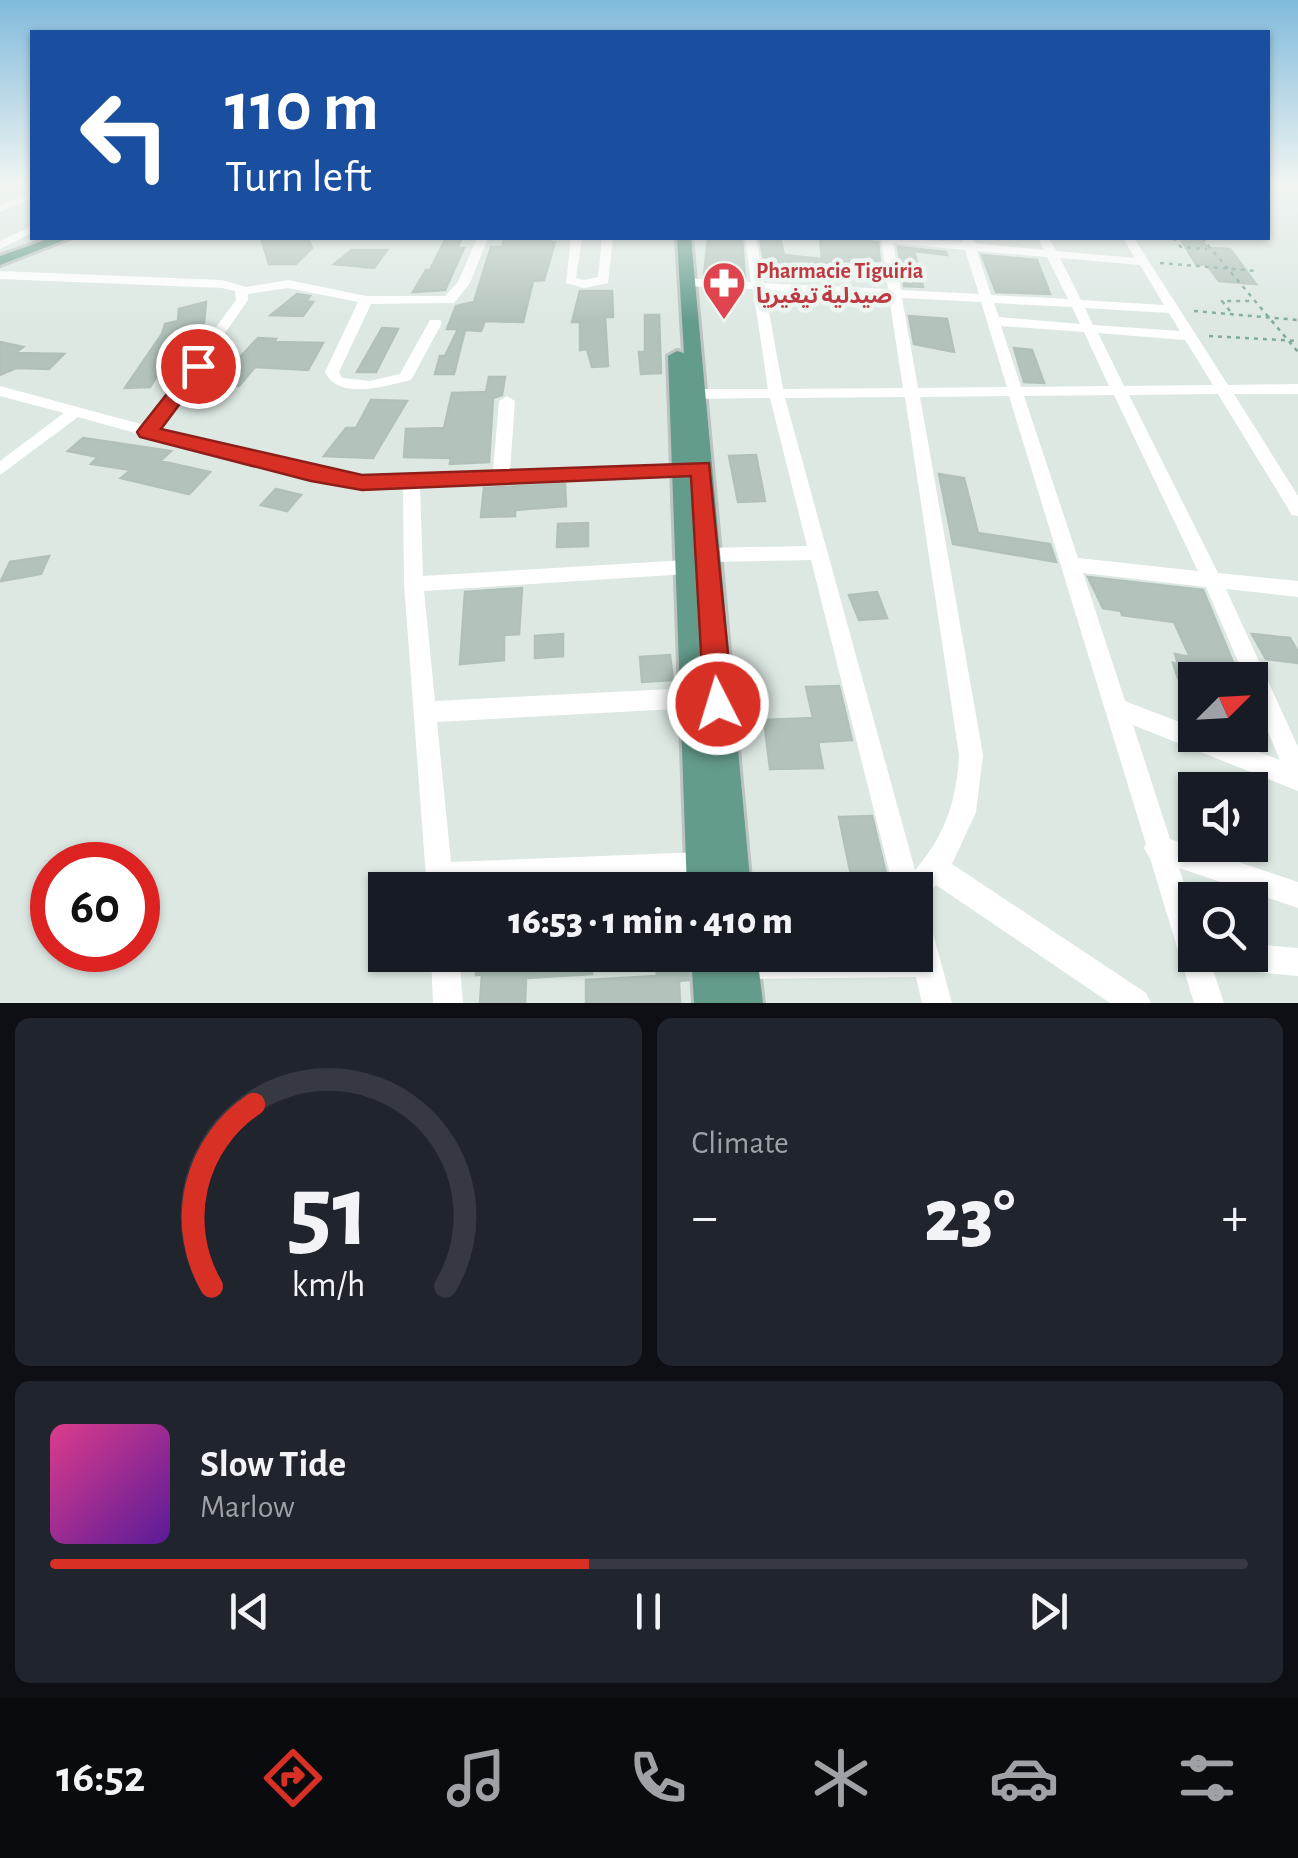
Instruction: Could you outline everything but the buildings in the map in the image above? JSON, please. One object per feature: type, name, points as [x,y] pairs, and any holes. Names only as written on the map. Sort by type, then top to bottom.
[{"type":"main road","points":[[1,261],[4,255],[0,249],[50,240]]},
{"type":"main road","points":[[1,261],[56,240]]},
{"type":"main road","points":[[671,240],[692,468],[696,561],[694,698],[703,872]]},
{"type":"main road","points":[[684,240],[687,394]]},
{"type":"main road","points":[[696,561],[732,872]]},
{"type":"main road","points":[[712,1003],[724,972]]},
{"type":"main road","points":[[734,972],[744,1003]]},
{"type":"street","points":[[0,249],[30,231]]},
{"type":"street","points":[[243,292],[288,284],[366,300],[449,300],[464,283],[481,240]]},
{"type":"street","points":[[576,240],[570,280],[584,284],[604,280],[608,240]]},
{"type":"street","points":[[750,240],[777,395],[905,872]]},
{"type":"street","points":[[886,240],[971,755],[972,780],[964,812],[947,854],[932,872]]},
{"type":"street","points":[[927,240],[1048,246],[1096,258],[1143,262]]},
{"type":"street","points":[[1086,240],[1096,258]]},
{"type":"street","points":[[1130,240],[1298,510]]},
{"type":"street","points":[[968,242],[1178,909]]},
{"type":"street","points":[[1048,246],[1212,579],[1297,772]]},
{"type":"street","points":[[0,275],[222,284],[236,286],[243,292]]},
{"type":"street","points":[[686,282],[1172,309]]},
{"type":"street","points":[[147,432],[198,366],[242,300],[243,292]]},
{"type":"street","points":[[366,300],[332,372],[337,382],[370,385],[406,377],[435,323]]},
{"type":"street","points":[[992,322],[1188,335]]},
{"type":"street","points":[[687,394],[1298,389]]},
{"type":"street","points":[[0,391],[337,479],[411,483],[692,468]]},
{"type":"street","points":[[500,477],[507,401]]},
{"type":"street","points":[[0,469],[74,413]]},
{"type":"street","points":[[411,483],[414,584],[438,872]]},
{"type":"street","points":[[414,584],[819,553]]},
{"type":"street","points":[[1068,564],[1298,589]]},
{"type":"street","points":[[426,712],[694,698]]},
{"type":"street","points":[[1116,708],[1297,772]]},
{"type":"street","points":[[1157,848],[1298,895]]},
{"type":"street","points":[[936,869],[1136,1003]]},
{"type":"street","points":[[1268,959],[1298,962]]},
{"type":"street","points":[[445,972],[448,1003]]},
{"type":"street","points":[[928,972],[937,1003]]},
{"type":"street","points":[[1199,972],[1209,1003]]},
{"type":"path","points":[[1175,240],[1181,246],[1210,249]]},
{"type":"path","points":[[1203,240],[1298,352]]},
{"type":"path","points":[[1143,262],[1256,272]]},
{"type":"path","points":[[1233,314],[1222,301],[1252,301]]},
{"type":"path","points":[[1172,309],[1298,320]]},
{"type":"path","points":[[1188,335],[1298,341]]},
{"type":"place","name":"Pharmacie Tiguiria صيدلية تيغيريا","points":[[724,321]]},
{"type":"route","points":[[198,366],[147,432],[311,474],[391,484],[701,468],[718,704]]}]
